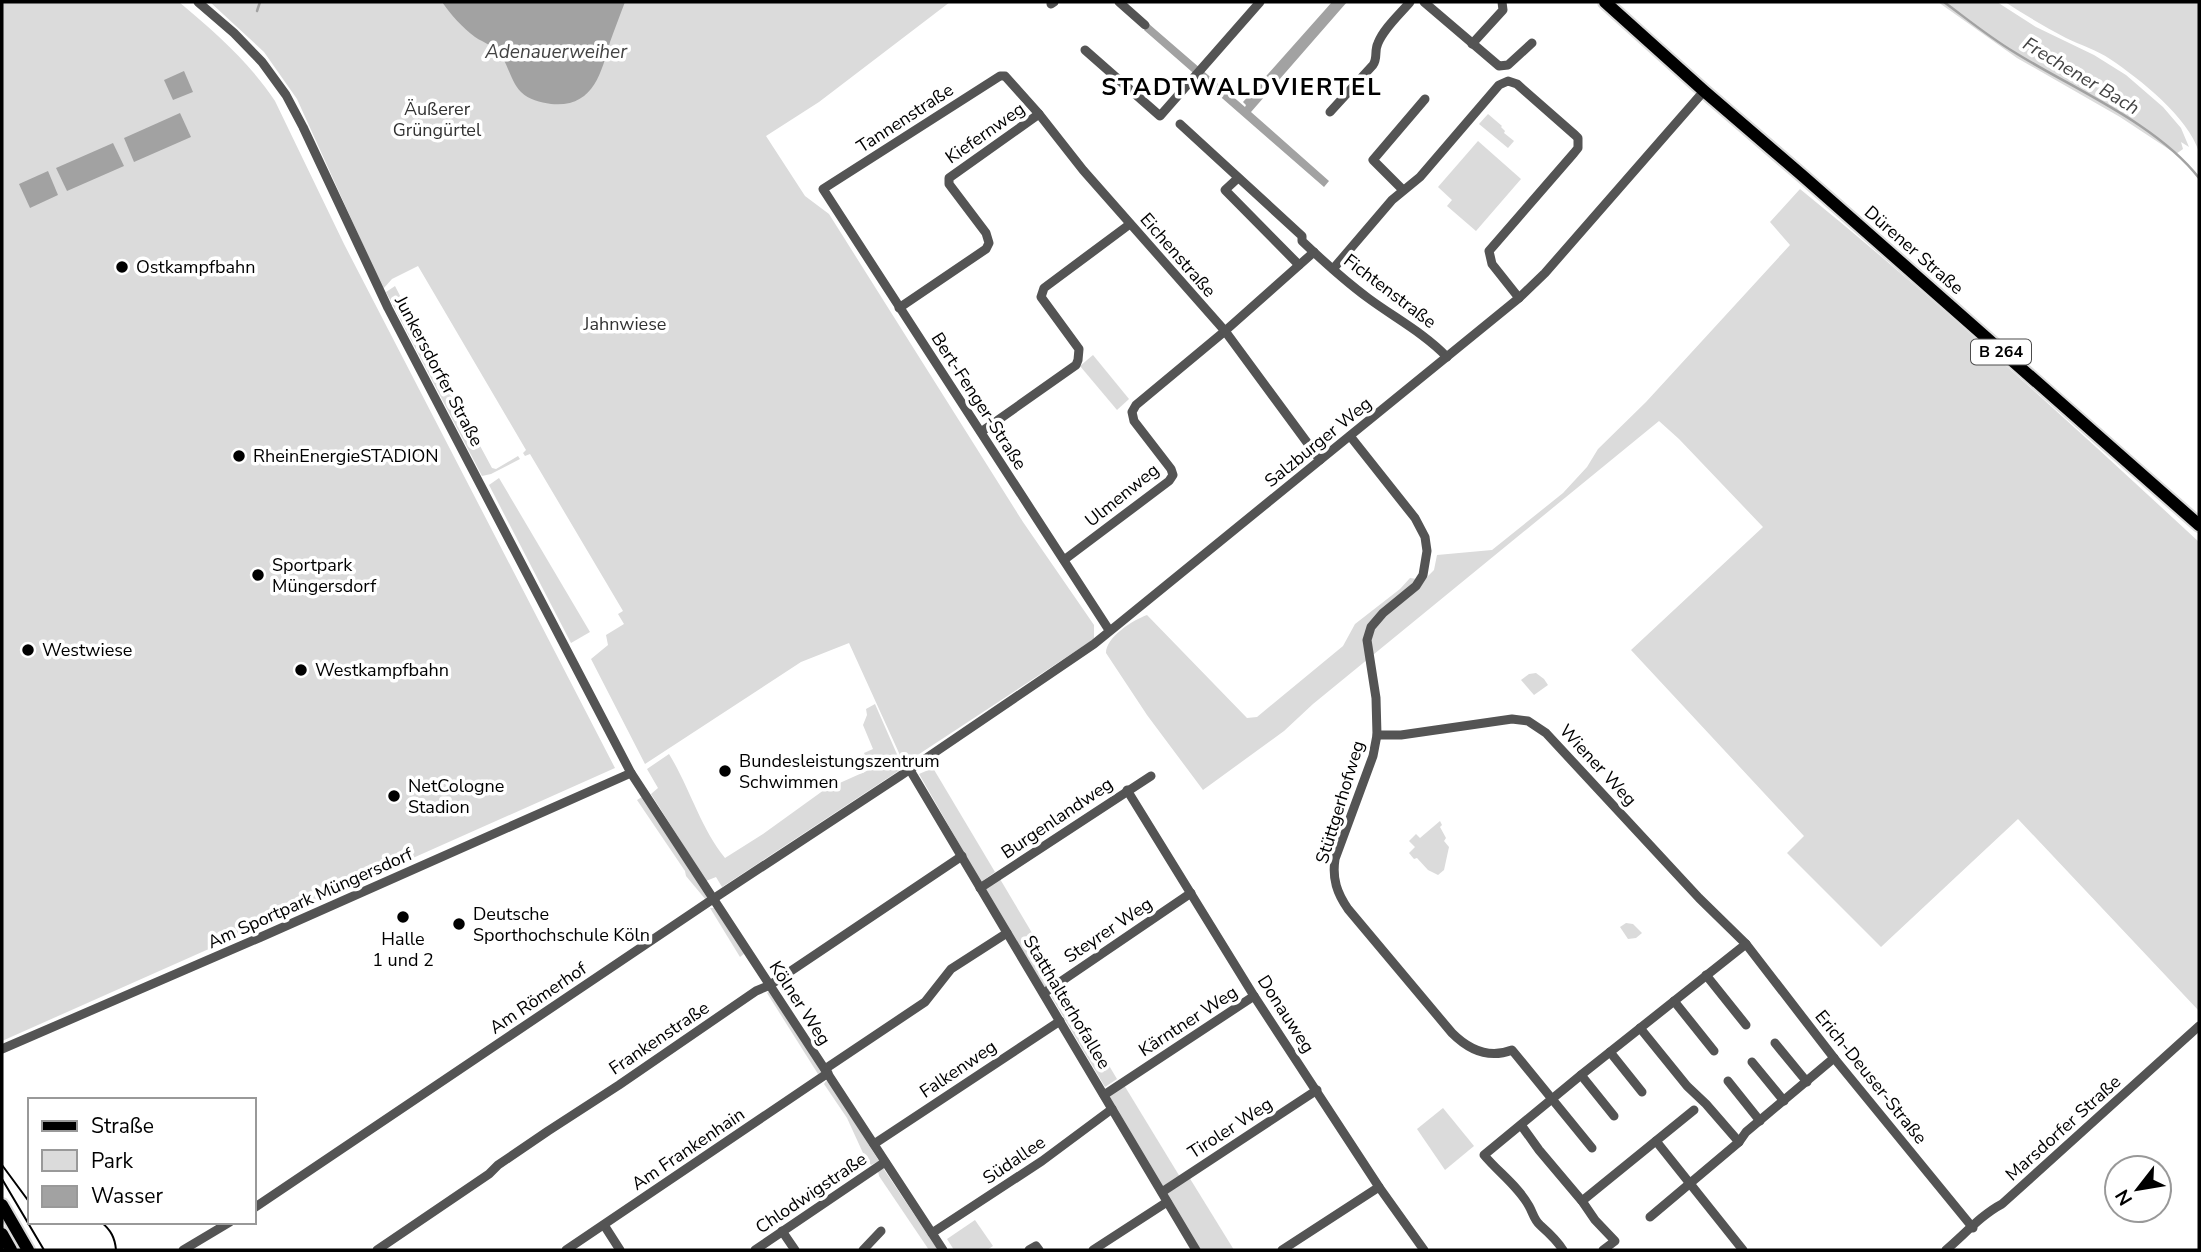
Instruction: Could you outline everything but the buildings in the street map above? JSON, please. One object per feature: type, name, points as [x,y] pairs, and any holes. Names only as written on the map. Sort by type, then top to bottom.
[{"type":"main road","name":"Dürener Straße","points":[[1605,2],[2199,525]]},
{"type":"main road","points":[[2,1205],[28,1250]]},
{"type":"main road","points":[[2,1234],[11,1250]]},
{"type":"street","name":"Junkersdorfer Straße","points":[[198,2],[262,62],[295,110],[388,308],[631,773]]},
{"type":"street","points":[[1119,2],[1145,25]]},
{"type":"street","points":[[1085,50],[1160,116],[1260,2]]},
{"type":"street","points":[[1330,112],[1374,65],[1378,41],[1410,2]]},
{"type":"street","points":[[1424,2],[1495,64],[1504,66],[1513,62],[1532,43]]},
{"type":"street","points":[[1472,44],[1503,10],[1502,2]]},
{"type":"street","name":"Tannenstraße","points":[[823,189],[1000,76],[1005,76]]},
{"type":"street","name":"Eichenstraße","points":[[1005,76],[1130,225],[1225,331],[1320,460]]},
{"type":"street","points":[[1333,269],[1392,200],[1420,177],[1499,85],[1508,81],[1517,84],[1576,135],[1578,148],[1489,251],[1492,264],[1519,298]]},
{"type":"street","name":"Salzburger Weg","points":[[910,769],[1094,644],[1519,298],[1545,273],[1704,91]]},
{"type":"street","points":[[1402,190],[1373,160],[1425,99]]},
{"type":"street","name":"Kiefernweg","points":[[899,308],[986,249],[989,243],[986,233],[949,184],[949,178],[1039,114]]},
{"type":"street","name":"Fichtenstraße","points":[[1180,124],[1302,236],[1302,241],[1333,269],[1369,299],[1434,344],[1447,357]]},
{"type":"street","points":[[1238,178],[1225,190],[1299,265]]},
{"type":"street","name":"Bert-Fenger-Straße","points":[[823,189],[1109,630]]},
{"type":"street","points":[[981,432],[1076,365],[1079,349],[1041,297],[1042,289],[1130,225]]},
{"type":"street","points":[[1225,331],[1314,252]]},
{"type":"street","name":"Ulmenweg","points":[[1064,560],[1169,481],[1173,475],[1171,469],[1134,421],[1132,412],[1136,405],[1225,331]]},
{"type":"street","name":"Stüttgerhofweg","points":[[1350,436],[1415,518],[1425,537],[1427,551],[1423,575],[1416,586],[1383,613],[1371,627],[1367,640],[1376,698],[1377,735],[1373,756],[1335,859],[1334,881],[1340,897],[1461,1043],[1490,1054],[1499,1055],[1512,1050],[1553,1099]]},
{"type":"street","name":"Wiener Weg","points":[[1377,735],[1401,735],[1512,719],[1528,722],[1546,733],[1699,898],[1746,944]]},
{"type":"street","name":"Statthalterhofallee","points":[[910,769],[1196,1250]]},
{"type":"street","name":"Am Römerhof","points":[[256,1207],[910,769]]},
{"type":"street","name":"Kölner Weg","points":[[631,773],[943,1250]]},
{"type":"street","name":"Am Sportpark Müngersdorf","points":[[2,1049],[631,773]]},
{"type":"street","name":"Burgenlandweg","points":[[980,888],[1151,776]]},
{"type":"street","name":"Donauweg","points":[[1127,790],[1255,996],[1379,1187],[1424,1250]]},
{"type":"street","name":"Frankenstraße","points":[[377,1250],[548,1131],[962,856]]},
{"type":"street","name":"Steyrer Weg","points":[[1044,993],[1191,893]]},
{"type":"street","name":"Am Frankenhain","points":[[566,1250],[925,1002],[951,969],[1007,933]]},
{"type":"street","points":[[1563,1250],[1541,1226],[1506,1177],[1498,1173],[1484,1155],[1746,944]]},
{"type":"street","name":"Erich-Deuser-Straße","points":[[1746,944],[1834,1058],[1973,1228]]},
{"type":"street","points":[[1706,975],[1746,1025]]},
{"type":"street","name":"Kärntner Weg","points":[[1104,1095],[1255,996]]},
{"type":"street","points":[[1674,1001],[1714,1051]]},
{"type":"street","name":"Falkenweg","points":[[874,1144],[1060,1021]]},
{"type":"street","name":"Marsdorfer Straße","points":[[1946,1250],[1983,1216],[2002,1204],[2199,1026]]},
{"type":"street","points":[[1640,1028],[1686,1086],[1706,1104],[1739,1142]]},
{"type":"street","points":[[1775,1043],[1807,1082]]},
{"type":"street","points":[[1610,1052],[1642,1091]]},
{"type":"street","points":[[1650,1217],[1834,1058]]},
{"type":"street","points":[[1752,1062],[1784,1101]]},
{"type":"street","points":[[1581,1075],[1615,1116]]},
{"type":"street","points":[[1728,1081],[1760,1121]]},
{"type":"street","name":"Tiroler Weg","points":[[1162,1192],[1317,1090]]},
{"type":"street","points":[[1553,1099],[1592,1148]]},
{"type":"street","name":"Südallee","points":[[932,1233],[1042,1161],[1112,1109]]},
{"type":"street","points":[[1582,1201],[1694,1110]]},
{"type":"street","points":[[1521,1125],[1595,1220],[1615,1241],[1603,1250]]},
{"type":"street","points":[[1656,1141],[1743,1250]]},
{"type":"street","name":"Chlodwigstraße","points":[[755,1250],[885,1162]]},
{"type":"street","points":[[1282,1250],[1379,1187]]},
{"type":"street","points":[[1093,1250],[1167,1202]]},
{"type":"street","points":[[183,1250],[227,1224]]},
{"type":"street","points":[[604,1225],[620,1250]]},
{"type":"street","points":[[782,1231],[795,1250]]},
{"type":"street","points":[[863,1250],[881,1231]]},
{"type":"street","points":[[1029,1250],[1036,1246],[1039,1250]]},
{"type":"green space","name":"Sportpark Müngersdorf","points":[[2,2],[179,2],[231,48],[254,73],[275,101],[344,244],[615,768],[2,1041]]},
{"type":"green space","name":"Äußerer Grüngürtel","points":[[210,2],[950,2],[819,102],[766,136],[805,196],[829,214],[1023,522],[1094,625],[1094,639],[904,764],[849,643],[801,662],[645,764],[591,659],[608,645],[606,635],[624,624],[618,614],[623,611],[530,454],[525,456],[523,453],[526,450],[418,266],[392,279],[383,289],[297,99],[264,52]]},
{"type":"green space","points":[[1938,2],[1997,2],[2036,27],[2094,55],[2126,75],[2163,107],[2181,128],[2189,147],[2181,142],[2183,149],[2176,154],[2120,117],[2017,58]]},
{"type":"green space","points":[[2005,2],[2199,2],[2199,152],[2185,126],[2174,113],[2135,77],[2105,56],[2058,34]]},
{"type":"green space","points":[[1488,114],[1514,141],[1508,148],[1479,124]]},
{"type":"green space","points":[[1478,141],[1521,179],[1476,231],[1447,206],[1452,200],[1438,187]]},
{"type":"green space","points":[[1800,189],[1953,318],[2199,542],[2199,1011],[2018,819],[1881,947],[1787,853],[1804,836],[1631,650],[1763,527],[1659,421],[1313,704],[1284,731],[1203,790],[1147,715],[1106,653],[1115,635],[1147,615],[1247,718],[1257,717],[1343,646],[1355,624],[1410,578],[1424,580],[1434,570],[1437,555],[1492,550],[1563,493],[1587,467],[1598,449],[1646,402],[1790,245],[1770,222]]},
{"type":"green space","points":[[395,286],[469,430],[471,429],[492,468],[496,469],[518,456],[520,459],[482,476],[386,292]]},
{"type":"green space","points":[[1093,355],[1129,399],[1117,410],[1080,366]]},
{"type":"green space","points":[[499,478],[590,632],[571,643],[489,485]]},
{"type":"green space","points":[[1536,673],[1548,685],[1534,695],[1521,680]]},
{"type":"green space","points":[[875,704],[903,768],[722,887],[716,877],[706,881],[651,794],[658,788],[647,769],[669,754],[716,846],[725,858],[824,790],[871,769],[864,753],[873,749],[863,725],[866,709]]},
{"type":"green space","points":[[933,768],[995,872],[981,882],[919,774]]},
{"type":"green space","points":[[642,797],[708,899],[706,900],[686,876],[637,800]]},
{"type":"green space","points":[[1440,821],[1446,838],[1444,841],[1449,847],[1444,870],[1438,875],[1428,870],[1417,858],[1414,859],[1409,853],[1415,847],[1409,841],[1416,834],[1420,838]]},
{"type":"green space","points":[[1000,879],[1060,980],[1045,990],[985,889]]},
{"type":"green space","points":[[710,908],[714,908],[745,953],[740,957]]},
{"type":"green space","points":[[1626,923],[1633,924],[1642,933],[1636,938],[1628,939],[1620,927]]},
{"type":"green space","points":[[1063,988],[1117,1079],[1105,1087],[1051,996]]},
{"type":"green space","points":[[769,991],[822,1072],[818,1074],[767,993]]},
{"type":"green space","points":[[826,1081],[879,1161],[871,1165],[863,1153],[847,1118],[824,1084]]},
{"type":"green space","points":[[1124,1085],[1180,1177],[1163,1188],[1108,1096]]},
{"type":"green space","points":[[1443,1108],[1474,1146],[1445,1170],[1417,1129]]},
{"type":"green space","points":[[883,1168],[938,1250],[929,1250],[879,1176],[878,1171]]},
{"type":"green space","points":[[1189,1177],[1234,1250],[1200,1250],[1166,1192]]},
{"type":"green space","points":[[975,1220],[993,1246],[987,1250],[954,1250],[947,1239]]},
{"type":"water","name":"Adenauerweiher","points":[[442,2],[625,2],[603,66],[593,86],[586,95],[577,100],[565,104],[551,104],[531,99],[521,92],[499,52],[475,37]]},
{"type":"water","points":[[1332,2],[1347,2],[1251,112],[1329,181],[1324,187],[1144,30],[1149,24],[1245,107],[1243,102]]},
{"type":"water","points":[[184,71],[193,92],[173,100],[164,80]]},
{"type":"water","points":[[180,113],[191,137],[134,162],[124,138]]},
{"type":"water","points":[[113,143],[124,166],[67,191],[56,168]]},
{"type":"water","points":[[48,171],[58,195],[30,208],[19,184]]},
{"type":"waterway","points":[[257,11],[260,2]]},
{"type":"waterway","name":"Frechener Bach","points":[[1944,2],[2005,46],[2137,124],[2181,158],[2199,178]]},
{"type":"tram line","points":[[2,1165],[28,1200]]},
{"type":"tram line","points":[[2,1179],[28,1223]]},
{"type":"tram line","points":[[29,1224],[44,1250]]},
{"type":"tram line","points":[[103,1224],[112,1234],[116,1250]]},
{"type":"place","name":"Ostkampfbahn","points":[[122,267]]},
{"type":"place","name":"RheinEnergieSTADION","points":[[239,456]]},
{"type":"place","name":"Sportpark Müngersdorf","points":[[258,575]]},
{"type":"place","name":"Westwiese","points":[[28,650]]},
{"type":"place","name":"Westkampfbahn","points":[[301,670]]},
{"type":"place","name":"Bundesleistungszentrum Schwimmen","points":[[725,771]]},
{"type":"place","name":"NetCologne Stadion","points":[[394,796]]},
{"type":"place","name":"Halle 1 und 2","points":[[403,917]]},
{"type":"place","name":"Deutsche Sporthochschule Köln","points":[[459,924]]},
{"type":"district","name":"STADTWALDVIERTEL","points":[[1242,87]]},
{"type":"park label","name":"Jahnwiese","points":[[625,324]]}]
